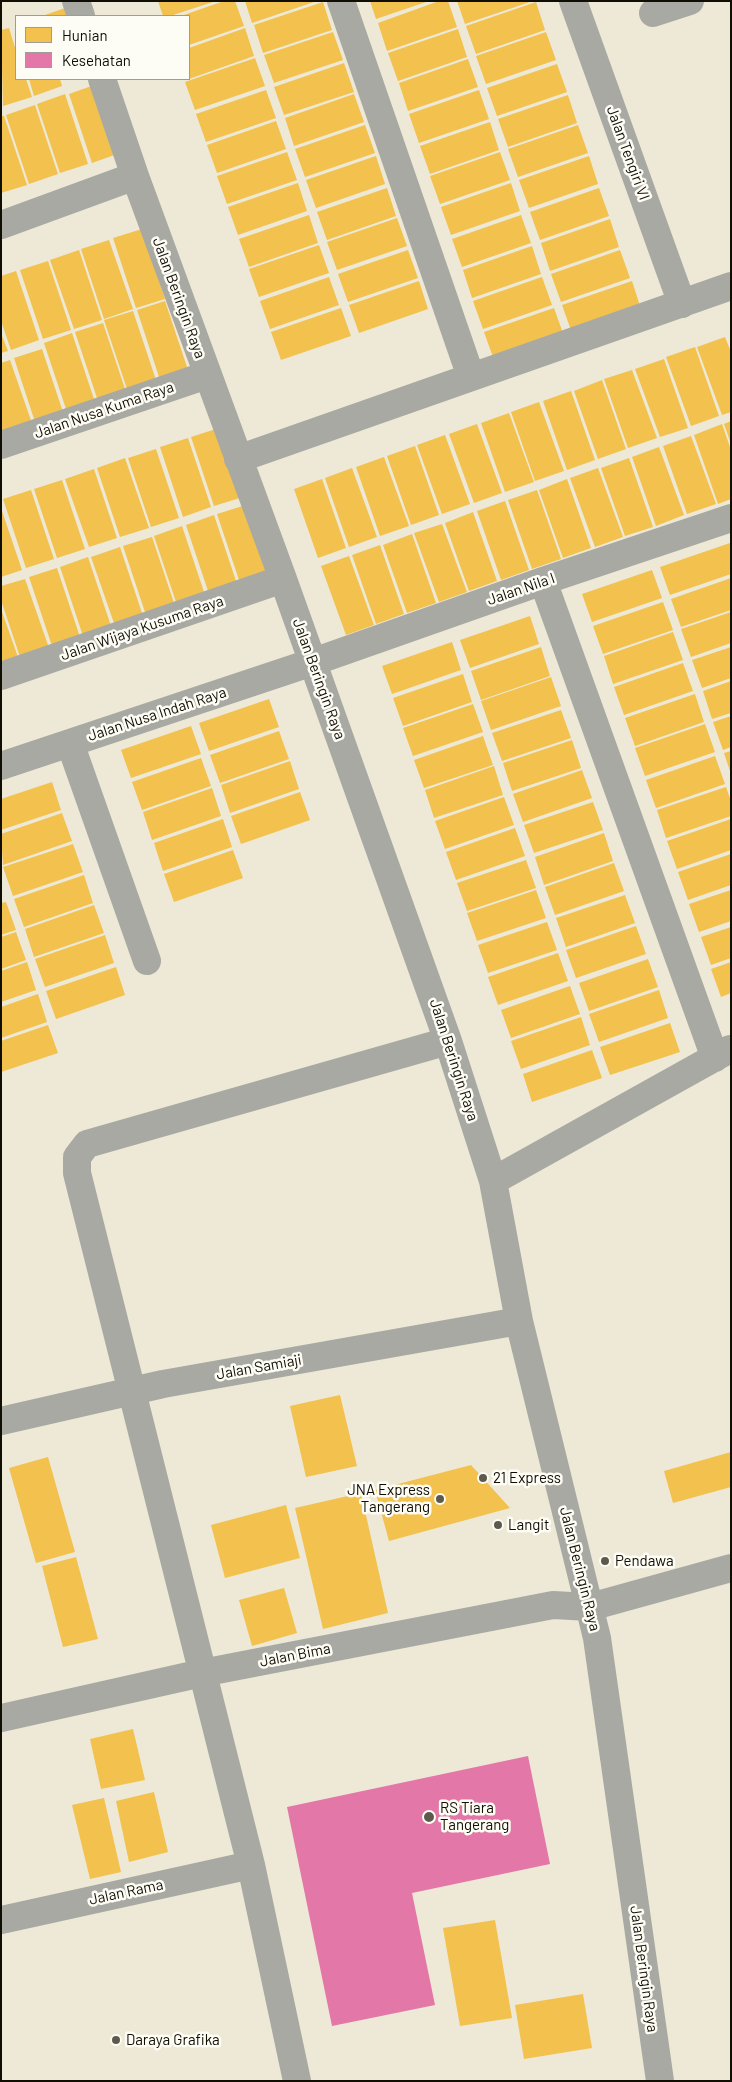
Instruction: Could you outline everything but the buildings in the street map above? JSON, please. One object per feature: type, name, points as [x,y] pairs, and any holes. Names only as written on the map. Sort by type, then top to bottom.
[{"type":"street","points":[[76,1],[81,15]]},
{"type":"street","points":[[341,1],[471,378]]},
{"type":"street","name":"Jalan Tengiri VI","points":[[573,1],[682,304]]},
{"type":"street","points":[[653,13],[690,1]]},
{"type":"street","name":"Jalan Beringin Raya","points":[[102,80],[207,376],[284,579],[448,1041],[493,1182],[519,1321],[597,1638],[660,2081]]},
{"type":"street","points":[[1,225],[135,176]]},
{"type":"street","points":[[238,459],[731,286]]},
{"type":"street","name":"Jalan Nusa Kuma Raya","points":[[1,445],[207,376]]},
{"type":"street","name":"Jalan Nila I","points":[[313,662],[731,518]]},
{"type":"street","name":"Jalan Wijaya Kusuma Raya","points":[[1,676],[284,579]]},
{"type":"street","points":[[493,1182],[723,1053],[544,581]]},
{"type":"street","name":"Jalan Nusa Indah Raya","points":[[1,766],[313,662]]},
{"type":"street","points":[[70,742],[147,961]]},
{"type":"street","points":[[297,2081],[251,1865],[77,1173],[77,1157],[87,1144],[448,1041]]},
{"type":"street","name":"Jalan Samiaji","points":[[1,1421],[132,1390],[519,1321]]},
{"type":"street","name":"Jalan Bima","points":[[1,1718],[202,1673],[553,1605],[590,1607],[731,1568]]},
{"type":"street","name":"Jalan Rama","points":[[1,1920],[251,1865]]},
{"type":"place","name":"21 Express","points":[[483,1478]]},
{"type":"place","name":"JNA Express Tangerang","points":[[440,1499]]},
{"type":"place","name":"Langit","points":[[498,1525]]},
{"type":"place","name":"Pendawa","points":[[605,1561]]},
{"type":"place","name":"RS Tiara Tangerang","points":[[429,1817]]},
{"type":"place","name":"Daraya Grafika","points":[[116,2040]]}]
